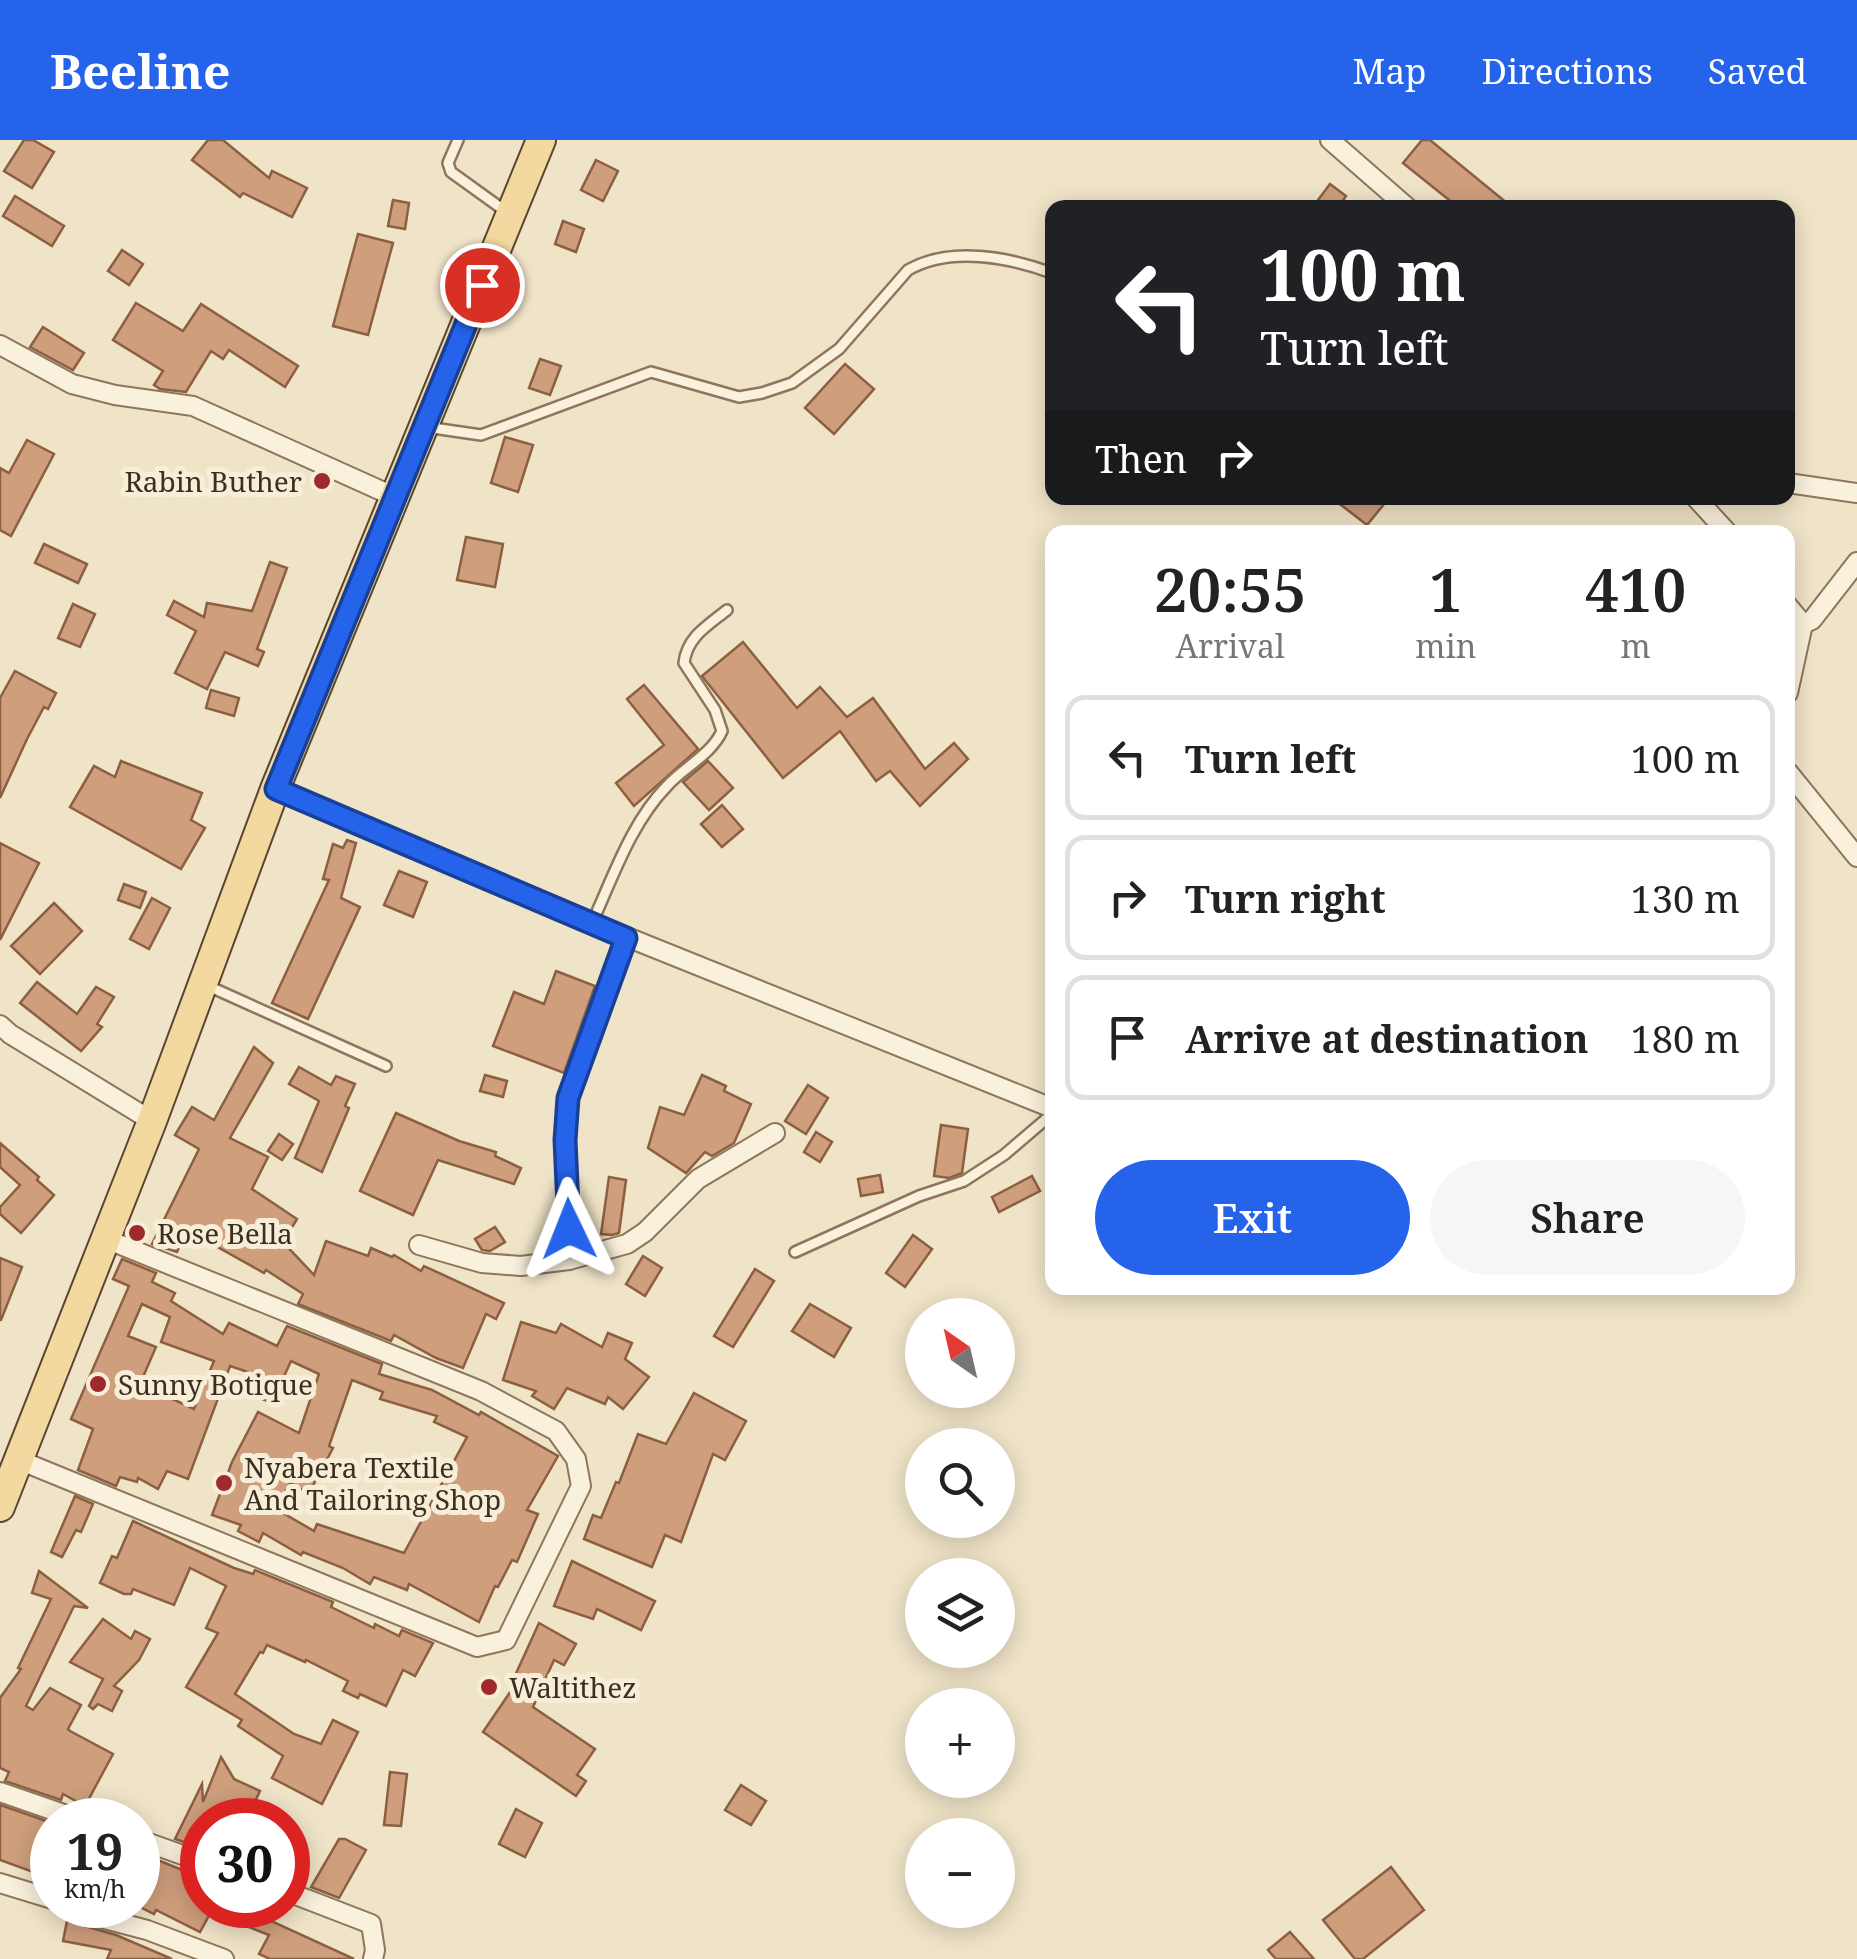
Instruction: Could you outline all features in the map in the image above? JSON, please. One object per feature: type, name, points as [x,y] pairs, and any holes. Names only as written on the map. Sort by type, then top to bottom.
[{"type":"main road","points":[[0,1507],[152,1121],[276,789],[541,140]]},
{"type":"street","points":[[1330,140],[1399,200]]},
{"type":"street","points":[[0,345],[72,384],[115,395],[193,406],[394,497]]},
{"type":"street","points":[[1795,485],[1857,493]]},
{"type":"street","points":[[1702,505],[1721,525]]},
{"type":"street","points":[[1803,624],[1812,620],[1857,562]]},
{"type":"street","points":[[1795,614],[1803,624]]},
{"type":"street","points":[[1795,661],[1803,624]]},
{"type":"street","points":[[1795,781],[1857,856]]},
{"type":"street","points":[[276,789],[592,924],[1045,1108]]},
{"type":"street","points":[[570,1260],[565,1140],[568,1098],[626,938]]},
{"type":"street","points":[[0,1025],[152,1121]]},
{"type":"street","points":[[419,1246],[482,1264],[521,1266],[570,1260],[627,1244],[645,1232],[698,1180],[776,1134]]},
{"type":"street","points":[[19,1460],[477,1648],[506,1640],[581,1486],[576,1459],[556,1431],[481,1391],[106,1239]]},
{"type":"street","points":[[0,1792],[30,1802]]},
{"type":"street","points":[[0,1883],[30,1892]]},
{"type":"street","points":[[310,1900],[371,1924],[375,1950],[372,1959]]},
{"type":"street","points":[[139,1928],[224,1959]]},
{"type":"lane","points":[[458,140],[448,163],[452,172],[510,214]]},
{"type":"lane","points":[[424,426],[481,434],[651,372],[739,396],[762,393],[792,383],[839,349],[908,270],[922,262],[940,257],[1020,261],[1045,270]]},
{"type":"lane","points":[[592,924],[642,818],[666,786],[704,753],[722,731],[715,710],[684,664],[685,649],[695,636],[727,610]]},
{"type":"lane","points":[[204,984],[386,1066]]},
{"type":"lane","points":[[795,1252],[919,1196],[964,1181],[1004,1155],[1045,1117]]},
{"type":"building","points":[[24,140],[33,140],[54,152],[32,188],[4,171]]},
{"type":"building","points":[[208,140],[223,140],[269,178],[272,171],[307,188],[292,217],[243,193],[240,197],[192,160]]},
{"type":"building","points":[[1422,140],[1430,140],[1503,200],[1449,200],[1403,163]]},
{"type":"building","points":[[596,160],[618,171],[603,201],[581,190]]},
{"type":"building","points":[[1330,184],[1346,196],[1343,200],[1318,200]]},
{"type":"building","points":[[15,196],[64,226],[52,246],[3,216]]},
{"type":"building","points":[[393,200],[409,203],[405,229],[388,226]]},
{"type":"building","points":[[563,221],[584,229],[576,252],[555,244]]},
{"type":"building","points":[[358,234],[393,243],[368,335],[333,326]]},
{"type":"building","points":[[122,250],[143,264],[129,285],[108,271]]},
{"type":"building","points":[[136,303],[183,331],[201,304],[298,366],[285,387],[229,350],[223,359],[211,351],[186,392],[160,389],[154,385],[163,371],[113,340]]},
{"type":"building","points":[[43,327],[84,353],[73,370],[30,347]]},
{"type":"building","points":[[540,359],[561,366],[550,395],[529,388]]},
{"type":"building","points":[[845,364],[874,389],[834,434],[805,408]]},
{"type":"building","points":[[505,437],[533,445],[518,492],[491,483]]},
{"type":"building","points":[[27,440],[54,454],[11,536],[0,530],[0,468],[9,473]]},
{"type":"building","points":[[1341,505],[1383,505],[1367,525]]},
{"type":"building","points":[[466,537],[503,544],[495,587],[457,580]]},
{"type":"building","points":[[44,544],[87,564],[78,583],[35,563]]},
{"type":"building","points":[[270,562],[287,568],[257,649],[264,652],[258,666],[225,652],[207,689],[175,673],[196,631],[167,615],[174,601],[204,617],[207,603],[252,611]]},
{"type":"building","points":[[73,604],[95,614],[80,647],[58,638]]},
{"type":"building","points":[[743,642],[797,708],[820,687],[847,717],[873,698],[925,769],[954,743],[968,759],[920,806],[890,771],[876,781],[840,731],[783,778],[702,676]]},
{"type":"building","points":[[15,671],[56,693],[48,709],[44,707],[0,798],[0,698]]},
{"type":"building","points":[[644,685],[698,749],[634,806],[616,783],[664,745],[627,699]]},
{"type":"building","points":[[211,690],[239,698],[234,716],[206,708]]},
{"type":"building","points":[[121,761],[202,793],[191,820],[205,828],[181,869],[70,807],[94,766],[115,777]]},
{"type":"building","points":[[708,761],[733,788],[709,810],[683,782]]},
{"type":"building","points":[[722,805],[743,829],[722,847],[701,824]]},
{"type":"building","points":[[347,840],[356,843],[341,898],[360,907],[308,1019],[272,1003],[329,880],[323,879],[333,844],[343,848]]},
{"type":"building","points":[[0,843],[39,863],[0,940]]},
{"type":"building","points":[[399,871],[427,882],[413,917],[384,905]]},
{"type":"building","points":[[124,884],[146,892],[140,908],[118,900]]},
{"type":"building","points":[[152,898],[170,908],[149,949],[130,939]]},
{"type":"building","points":[[54,903],[82,931],[40,974],[11,946]]},
{"type":"building","points":[[556,971],[595,986],[564,1073],[493,1046],[514,992],[544,1004]]},
{"type":"building","points":[[37,982],[77,1014],[96,987],[114,997],[97,1024],[102,1027],[81,1051],[20,1003]]},
{"type":"building","points":[[254,1047],[273,1063],[230,1138],[268,1157],[252,1189],[297,1219],[283,1242],[314,1275],[326,1241],[368,1256],[371,1248],[394,1255],[421,1271],[424,1266],[504,1303],[496,1319],[486,1314],[463,1368],[394,1335],[391,1341],[298,1304],[303,1294],[266,1270],[264,1273],[187,1230],[177,1252],[152,1244],[199,1149],[175,1135],[192,1107],[214,1120]]},
{"type":"building","points":[[299,1067],[331,1085],[336,1076],[355,1084],[322,1172],[295,1158],[319,1101],[289,1084]]},
{"type":"building","points":[[485,1075],[507,1081],[503,1097],[480,1091]]},
{"type":"building","points":[[702,1075],[751,1104],[734,1143],[712,1156],[705,1152],[686,1173],[648,1148],[660,1107],[684,1115]]},
{"type":"building","points":[[808,1085],[828,1098],[806,1134],[785,1121]]},
{"type":"building","points":[[396,1113],[459,1141],[496,1152],[495,1156],[521,1168],[514,1184],[438,1160],[413,1215],[360,1191]]},
{"type":"building","points":[[941,1125],[968,1129],[962,1173],[949,1178],[934,1176]]},
{"type":"building","points":[[816,1132],[832,1142],[820,1162],[804,1152]]},
{"type":"building","points":[[279,1134],[293,1144],[282,1160],[268,1151]]},
{"type":"building","points":[[0,1143],[54,1195],[21,1233],[0,1214],[0,1207],[20,1185],[0,1167]]},
{"type":"building","points":[[880,1175],[883,1192],[861,1196],[858,1179]]},
{"type":"building","points":[[1032,1176],[1040,1191],[999,1212],[992,1197]]},
{"type":"building","points":[[609,1177],[626,1180],[619,1233],[612,1235],[601,1234]]},
{"type":"building","points":[[495,1227],[505,1242],[490,1251],[482,1250],[475,1239]]},
{"type":"building","points":[[913,1235],[932,1249],[905,1287],[886,1273]]},
{"type":"building","points":[[643,1256],[662,1268],[645,1296],[626,1284]]},
{"type":"building","points":[[0,1258],[22,1267],[1,1320],[0,1320]]},
{"type":"building","points":[[122,1259],[156,1273],[152,1282],[175,1293],[171,1301],[223,1334],[229,1323],[277,1346],[287,1326],[382,1364],[379,1374],[432,1390],[479,1415],[481,1412],[558,1456],[527,1510],[538,1514],[517,1562],[512,1560],[498,1587],[495,1586],[479,1622],[409,1584],[407,1590],[374,1577],[370,1584],[343,1568],[303,1552],[301,1555],[263,1533],[259,1542],[238,1531],[241,1525],[212,1515],[232,1462],[258,1412],[299,1433],[319,1374],[291,1361],[272,1403],[255,1396],[263,1377],[230,1366],[188,1479],[167,1471],[158,1489],[138,1478],[137,1482],[120,1477],[116,1486],[78,1470],[93,1429],[71,1419],[129,1286],[113,1279]],"holes":[[[142,1304],[170,1317],[161,1342],[214,1361],[194,1409],[140,1384],[156,1347],[128,1336]],[[352,1380],[383,1392],[380,1399],[437,1416],[434,1422],[467,1437],[404,1553],[317,1524],[314,1531],[276,1509],[290,1483],[309,1493],[333,1448],[329,1446]]]},
{"type":"building","points":[[755,1269],[774,1281],[733,1347],[714,1336]]},
{"type":"building","points":[[810,1304],[851,1328],[834,1357],[792,1331]]},
{"type":"building","points":[[521,1322],[556,1333],[561,1324],[602,1347],[608,1333],[632,1343],[625,1359],[649,1377],[623,1409],[608,1397],[605,1404],[567,1388],[554,1409],[532,1396],[536,1391],[503,1380]]},
{"type":"building","points":[[694,1393],[746,1421],[725,1460],[713,1454],[681,1542],[665,1535],[652,1567],[584,1539],[593,1515],[601,1518],[616,1482],[619,1483],[638,1434],[666,1444]]},
{"type":"building","points":[[75,1496],[93,1504],[81,1532],[76,1530],[62,1557],[51,1552]]},
{"type":"building","points":[[133,1521],[234,1568],[253,1574],[255,1570],[333,1602],[331,1607],[374,1628],[375,1624],[399,1636],[402,1630],[433,1643],[415,1676],[403,1670],[386,1706],[343,1691],[348,1681],[306,1660],[267,1645],[260,1652],[235,1694],[294,1734],[321,1744],[333,1720],[358,1732],[322,1804],[272,1778],[283,1756],[238,1726],[242,1720],[186,1687],[218,1633],[206,1628],[226,1586],[190,1568],[174,1605],[133,1589],[131,1594],[124,1594],[100,1583],[112,1556],[117,1558]]},
{"type":"building","points":[[572,1561],[655,1601],[641,1630],[597,1609],[593,1619],[554,1606]]},
{"type":"building","points":[[39,1571],[88,1608],[74,1606],[26,1706],[33,1710],[50,1688],[81,1705],[68,1729],[113,1754],[89,1798],[63,1794],[55,1798],[5,1781],[9,1772],[0,1768],[0,1698],[21,1669],[18,1668],[51,1599],[32,1593]]},
{"type":"building","points":[[103,1619],[131,1639],[135,1631],[150,1639],[139,1660],[114,1686],[122,1691],[112,1711],[98,1704],[93,1709],[89,1706],[103,1679],[70,1662]]},
{"type":"building","points":[[539,1623],[576,1644],[564,1665],[554,1660],[533,1707],[595,1749],[577,1775],[586,1781],[576,1796],[483,1732],[517,1682],[513,1680]]},
{"type":"building","points":[[221,1757],[234,1779],[260,1791],[257,1798],[205,1798]]},
{"type":"building","points":[[390,1772],[407,1774],[401,1826],[384,1825]]},
{"type":"building","points":[[741,1785],[766,1801],[751,1825],[725,1810]]},
{"type":"building","points":[[0,1805],[30,1815],[30,1871],[0,1860]]},
{"type":"building","points":[[516,1809],[542,1823],[525,1857],[499,1844]]},
{"type":"building","points":[[339,1839],[366,1850],[339,1898],[311,1887]]},
{"type":"building","points":[[160,1861],[180,1869],[180,1922],[160,1912]]},
{"type":"building","points":[[1391,1867],[1424,1910],[1363,1959],[1355,1959],[1323,1920]]},
{"type":"building","points":[[66,1928],[92,1928],[172,1959],[107,1959],[111,1950],[63,1941]]},
{"type":"building","points":[[251,1928],[286,1928],[354,1959],[270,1959],[259,1954],[269,1935]]},
{"type":"building","points":[[1290,1932],[1314,1959],[1276,1959],[1268,1950]]},
{"type":"place","name":"Rabin Buther","points":[[322,481]]},
{"type":"place","name":"Rose Bella","points":[[137,1233]]},
{"type":"place","name":"Sunny Botique","points":[[98,1384]]},
{"type":"place","name":"Nyabera Textile And Tailoring Shop","points":[[224,1483]]},
{"type":"place","name":"Waltithez","points":[[489,1687]]},
{"type":"route","points":[[482,285],[276,789],[626,938],[568,1098],[565,1140],[569,1229]]}]
